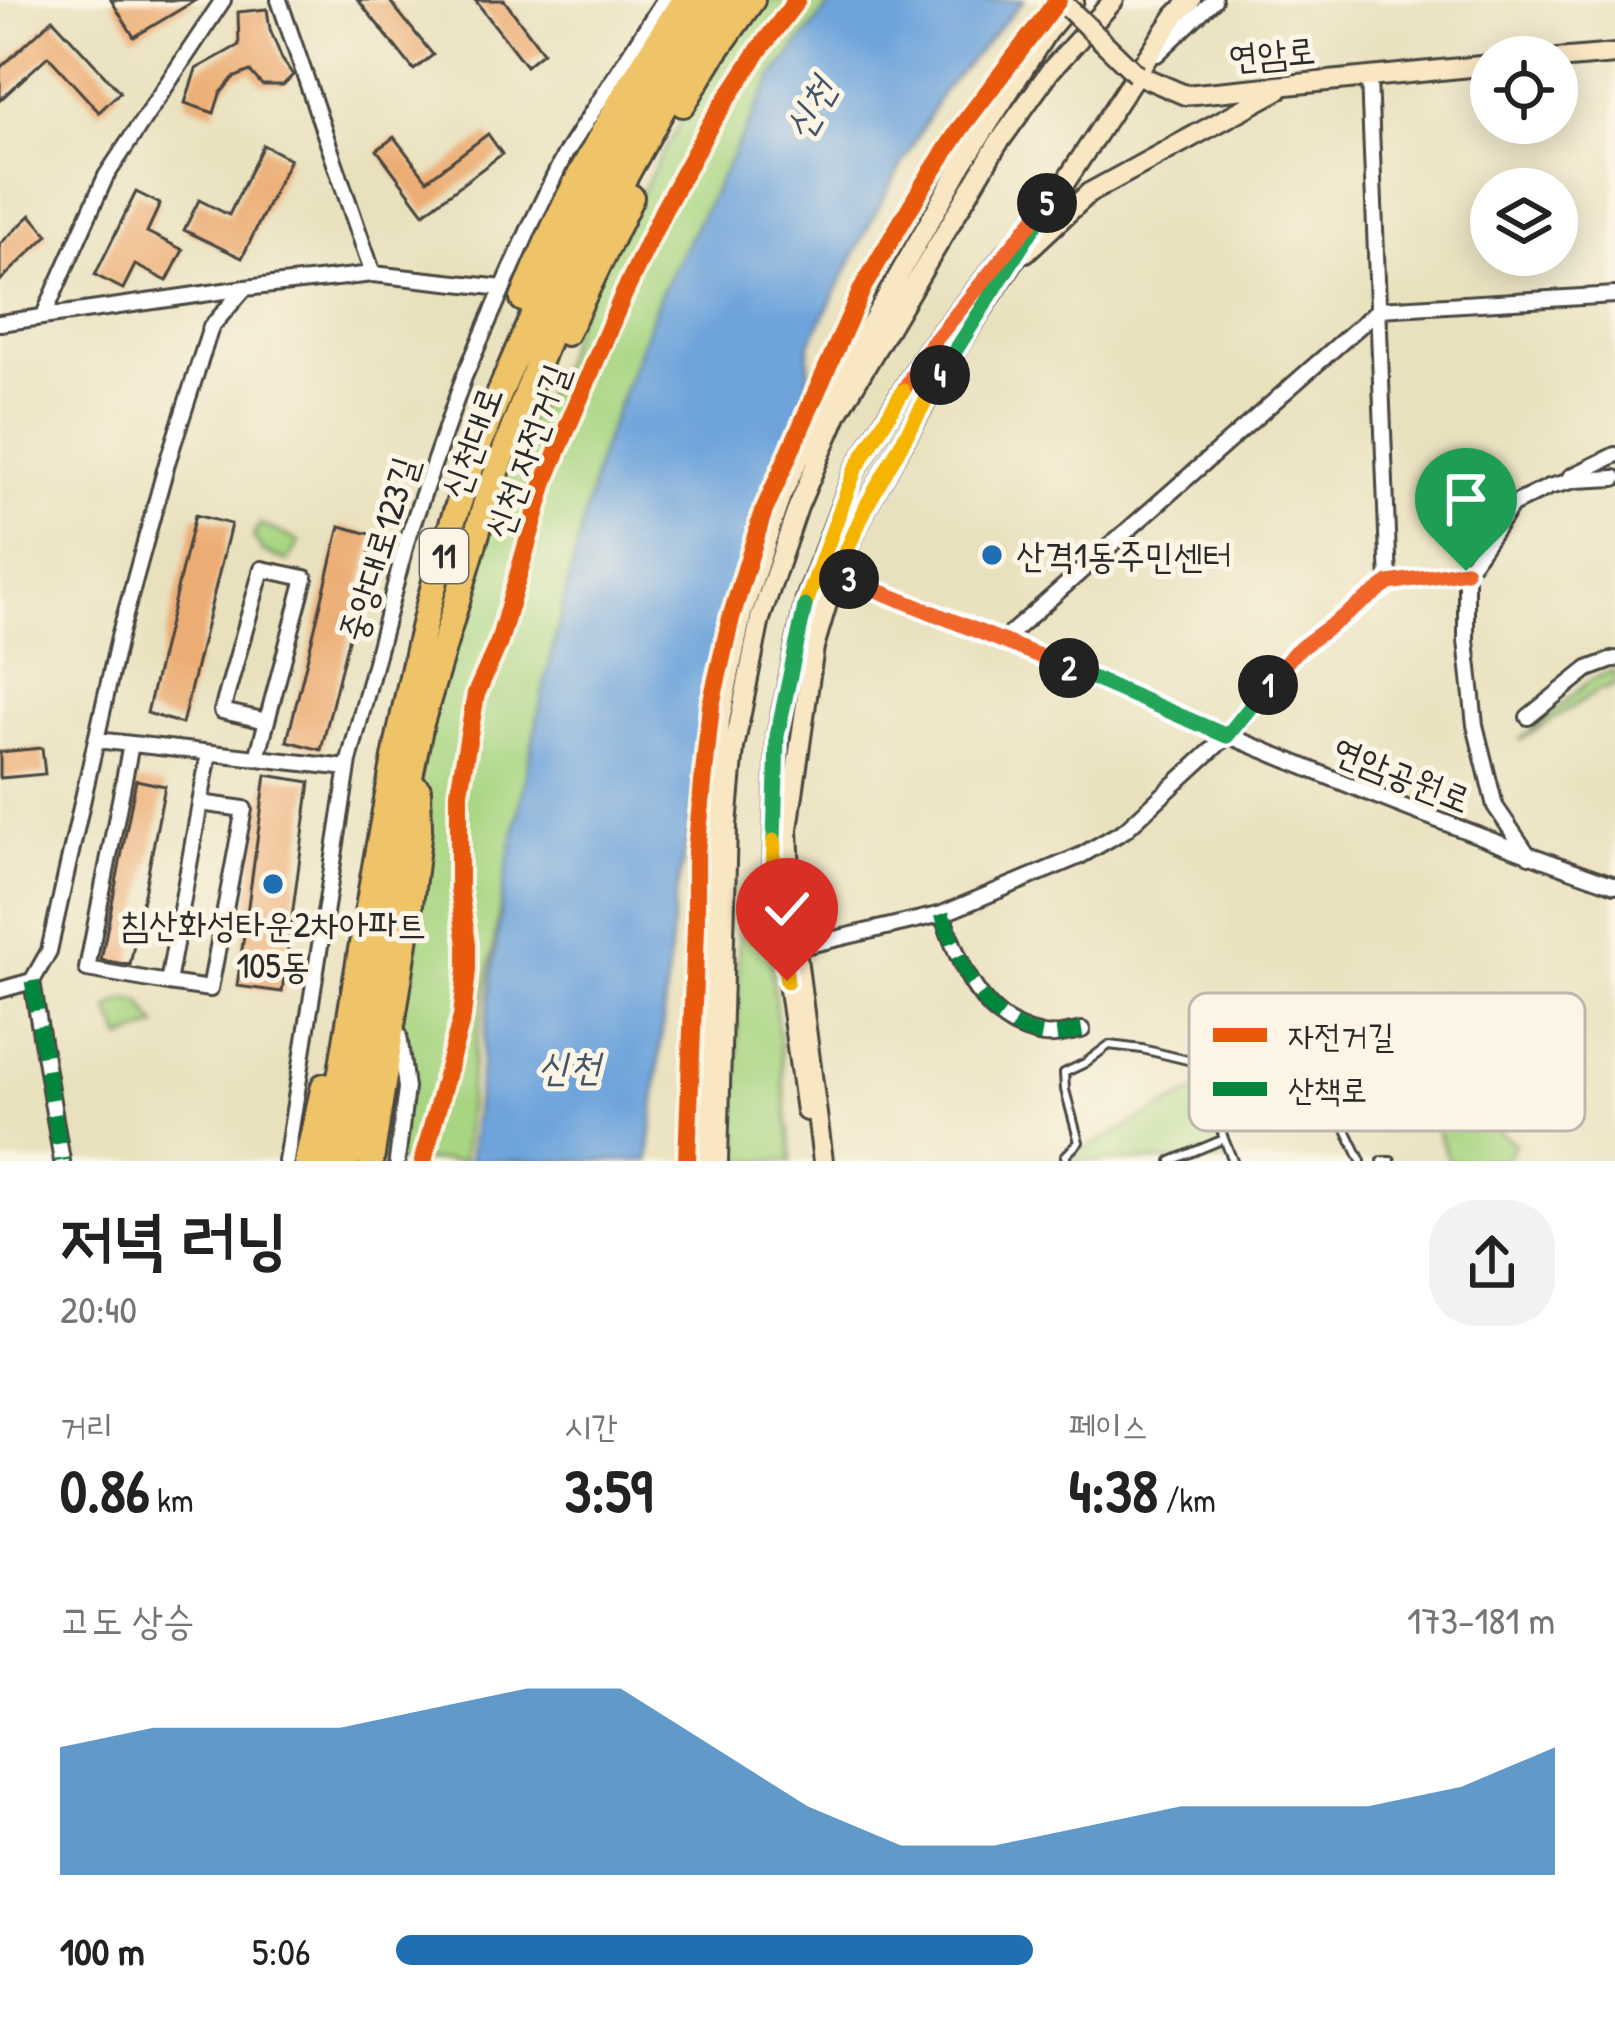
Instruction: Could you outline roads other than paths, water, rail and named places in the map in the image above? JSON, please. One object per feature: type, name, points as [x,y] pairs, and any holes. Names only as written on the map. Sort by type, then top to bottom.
[{"type":"highway","points":[[460,497],[475,420],[527,286],[587,165],[683,0]]},
{"type":"highway","name":"신천대로","points":[[326,1161],[382,815],[429,606],[460,497],[530,318],[561,255],[623,130],[706,0]]},
{"type":"highway","name":"신천대로","points":[[347,1161],[416,748],[489,492],[576,265],[691,58],[732,0]]},
{"type":"highway","points":[[489,492],[652,157],[752,0]]},
{"type":"highway","points":[[371,1161],[419,829],[416,748]]},
{"type":"highway","points":[[307,1161],[366,921]]},
{"type":"main road","points":[[1060,0],[1136,74]]},
{"type":"main road","points":[[701,1161],[709,838],[720,721],[742,614],[782,496],[824,406],[960,168],[1047,32],[1074,0]]},
{"type":"main road","points":[[718,1161],[727,825],[734,748],[760,619],[797,507],[838,413],[997,145],[1050,71],[1114,0]]},
{"type":"main road","points":[[820,1161],[788,829],[814,647],[836,574],[867,505],[949,360],[1058,189],[1176,15],[1191,0]]},
{"type":"main road","points":[[1578,57],[1615,54]]},
{"type":"main road","name":"연암로","points":[[1136,74],[1185,95],[1470,67]]},
{"type":"main road","points":[[1007,270],[1090,193],[1288,85]]},
{"type":"main road","points":[[820,1161],[801,1087],[773,876],[777,736],[806,598],[855,470],[928,349],[1058,189]]},
{"type":"street","points":[[44,315],[106,176],[223,0]]},
{"type":"street","points":[[279,0],[373,274]]},
{"type":"street","name":"중앙대로123길","points":[[286,1161],[348,768],[407,540],[464,377],[564,156],[664,0]]},
{"type":"street","points":[[1136,74],[1214,0]]},
{"type":"street","points":[[1369,77],[1389,583]]},
{"type":"street","points":[[0,323],[373,274],[503,288]]},
{"type":"street","points":[[62,1161],[32,981],[49,951],[119,638],[167,464],[211,327],[245,288]]},
{"type":"street","points":[[1003,640],[1379,308],[1615,295]]},
{"type":"street","points":[[1529,856],[1495,806],[1475,725],[1466,640],[1466,571],[1512,505],[1615,455]]},
{"type":"street","points":[[1549,487],[1576,479],[1615,478]]},
{"type":"street","points":[[257,758],[267,721],[305,578],[262,569],[221,711],[267,721]]},
{"type":"street","points":[[796,948],[942,914],[1080,856],[1125,830],[1227,736],[1295,652],[1389,583],[1466,571]]},
{"type":"street","name":"연암공원로","points":[[836,574],[1227,736],[1615,886]]},
{"type":"street","points":[[1528,717],[1588,670],[1615,659]]},
{"type":"street","points":[[96,740],[348,768]]},
{"type":"street","points":[[130,744],[88,969],[211,989],[244,809],[200,802]]},
{"type":"street","points":[[168,983],[209,753]]},
{"type":"street","points":[[942,914],[958,958],[979,994],[1004,1021],[1045,1035],[1082,1030]]},
{"type":"street","points":[[0,990],[32,981]]},
{"type":"street","points":[[394,1010],[406,1078],[397,1161]]},
{"type":"lane","points":[[1067,1161],[1065,1156],[1079,1142],[1064,1073],[1109,1045],[1189,1061]]},
{"type":"lane","points":[[1221,1131],[1233,1161]]},
{"type":"lane","points":[[1347,1131],[1361,1161]]},
{"type":"lane","points":[[1171,1161],[1224,1139]]},
{"type":"water","name":"신천","points":[[834,0],[1024,0],[942,92],[809,345],[808,393],[760,511],[723,622],[675,898],[649,1161],[469,1161],[503,888],[545,682],[599,456],[660,295],[773,77]]},
{"type":"place","name":"산격1동주민센터","points":[[992,555]]},
{"type":"place","name":"침산화성타운2차아파트 105동","points":[[273,884]]}]
